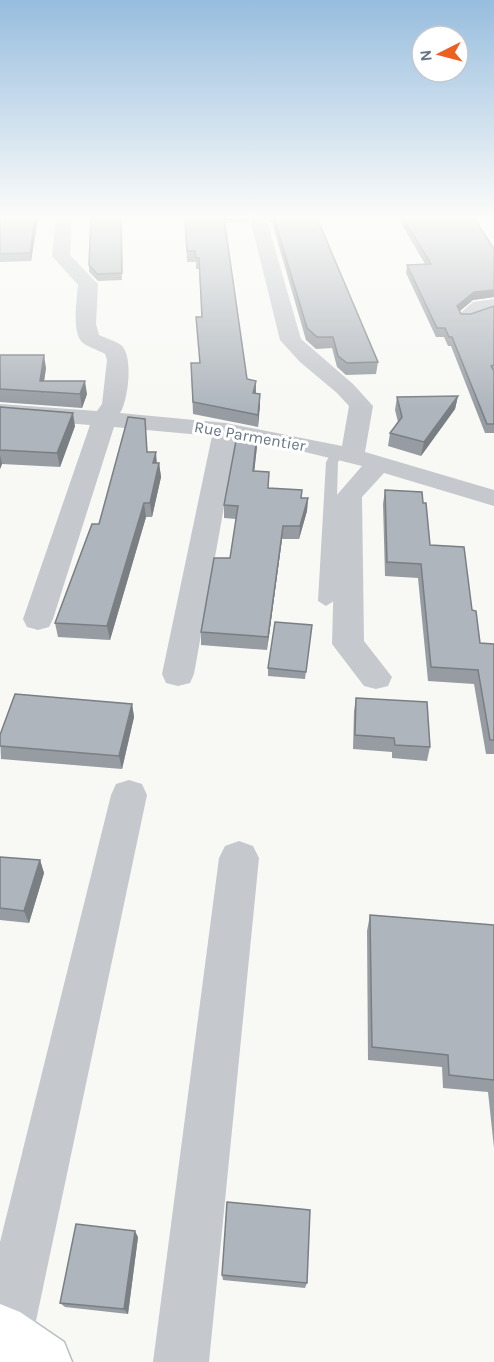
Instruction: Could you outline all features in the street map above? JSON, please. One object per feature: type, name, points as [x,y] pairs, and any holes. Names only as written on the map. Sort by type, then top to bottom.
[{"type":"street","points":[[38,619],[105,417],[114,404],[118,360],[114,350],[90,338],[86,324],[88,284],[86,282]]},
{"type":"street","points":[[275,282],[291,340],[298,350],[353,394],[361,406],[356,458],[349,496],[348,644],[376,677]]},
{"type":"street","points":[[467,316],[480,306],[494,305]]},
{"type":"street","name":"Rue Parmentier","points":[[0,411],[105,417],[226,430],[280,439],[356,458],[494,498]]},
{"type":"street","points":[[178,674],[226,430]]},
{"type":"street","points":[[16,1343],[129,795]]},
{"type":"street","points":[[181,1362],[238,858]]},
{"type":"lane","points":[[326,601],[332,462],[356,458]]},
{"type":"building","points":[[200,282],[233,282],[247,379],[256,381],[253,393],[260,394],[258,415],[193,402],[191,363],[200,363],[196,317],[202,317]]},
{"type":"building","points":[[293,282],[344,282],[378,362],[347,363],[338,356],[333,337],[317,337],[307,328]]},
{"type":"building","points":[[415,282],[494,282],[494,290],[474,292],[457,306],[461,314],[471,314],[494,306],[494,365],[491,366],[494,371],[494,424],[487,424],[452,337],[449,337],[445,328],[437,328]]},
{"type":"building","points":[[0,355],[44,355],[40,381],[85,381],[80,394],[0,389]]},
{"type":"building","points":[[458,396],[424,442],[390,433],[402,417],[397,397]]},
{"type":"building","points":[[0,407],[73,413],[57,453],[0,450]]},
{"type":"building","points":[[128,417],[145,419],[147,452],[156,452],[153,463],[159,463],[150,503],[144,503],[107,626],[55,623],[92,524],[99,524]]},
{"type":"building","points":[[238,430],[257,433],[253,471],[269,472],[268,488],[302,490],[301,498],[308,498],[300,526],[283,526],[268,637],[201,632],[214,558],[230,558],[238,506],[224,505]]},
{"type":"building","points":[[385,490],[422,492],[423,503],[426,503],[430,545],[464,547],[472,610],[476,611],[480,643],[494,644],[494,740],[490,740],[478,670],[431,667],[421,564],[387,562]]},
{"type":"building","points":[[275,622],[312,625],[306,672],[268,668]]},
{"type":"building","points":[[15,694],[132,704],[119,756],[0,746],[0,735]]},
{"type":"building","points":[[356,698],[427,702],[430,747],[395,745],[394,738],[355,735]]},
{"type":"building","points":[[0,857],[40,860],[24,911],[0,908]]},
{"type":"building","points":[[370,915],[494,925],[494,1080],[449,1075],[448,1055],[372,1047]]},
{"type":"building","points":[[227,1202],[310,1210],[307,1283],[222,1275]]},
{"type":"building","points":[[76,1224],[135,1231],[124,1309],[60,1303]]}]
